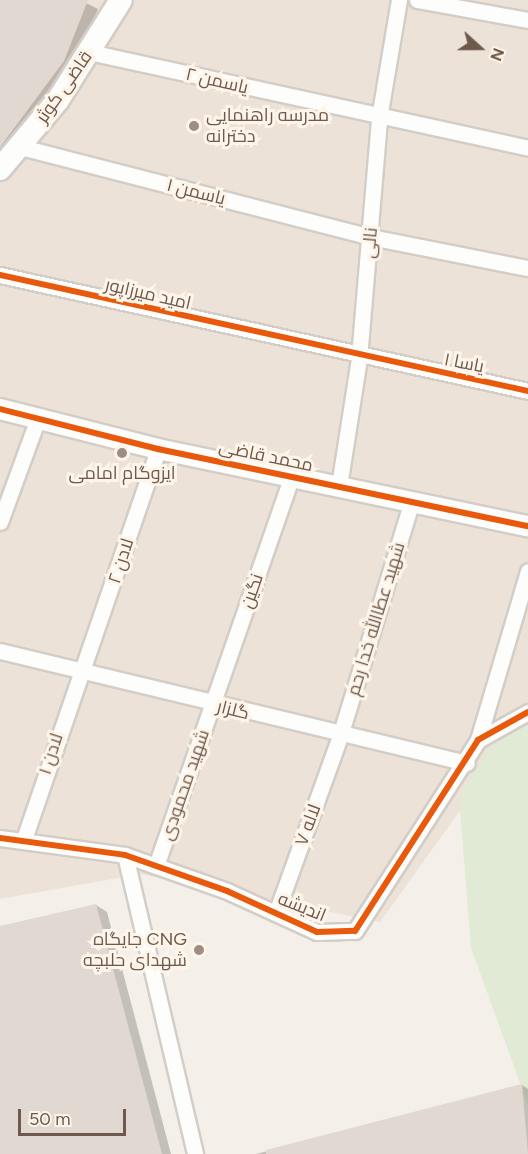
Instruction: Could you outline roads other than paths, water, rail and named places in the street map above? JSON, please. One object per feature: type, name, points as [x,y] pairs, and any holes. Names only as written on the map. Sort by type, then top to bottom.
[{"type":"main road","name":"قاضی کوثر","points":[[0,169],[21,147],[89,52],[121,0]]},
{"type":"street","name":"نالی","points":[[339,486],[359,358],[380,118],[399,0]]},
{"type":"street","points":[[417,0],[528,20]]},
{"type":"street","name":"یاسمن ۲","points":[[89,52],[380,118],[528,148]]},
{"type":"street","name":"یاسمن ۱","points":[[21,147],[371,237],[528,268]]},
{"type":"street","name":"امید میرزاپور","points":[[0,275],[359,358]]},
{"type":"street","name":"یاسا ۱","points":[[359,358],[528,391]]},
{"type":"street","name":"محمد قاضی","points":[[0,409],[158,449],[528,526]]},
{"type":"street","points":[[0,522],[38,418]]},
{"type":"street","name":"لادن ۲","points":[[84,672],[158,449]]},
{"type":"street","name":"نگین","points":[[213,705],[292,476]]},
{"type":"street","name":"شهید عطاالله خدا رحم","points":[[340,736],[412,501]]},
{"type":"street","name":"اندیشه","points":[[0,838],[24,839],[125,855],[276,913],[316,932],[355,931],[467,763],[478,741],[528,571]]},
{"type":"street","name":"گلزار","points":[[0,651],[340,736],[467,763]]},
{"type":"street","name":"لادن ۱","points":[[24,839],[61,722],[84,672]]},
{"type":"street","name":"شهید محمودی","points":[[156,866],[213,705]]},
{"type":"street","points":[[478,741],[528,712]]},
{"type":"street","name":"لاله ۷","points":[[276,913],[340,736]]},
{"type":"street","points":[[125,855],[195,1154]]},
{"type":"place","name":"مدرسه راهنمایی دخترانه","points":[[194,126]]},
{"type":"place","name":"ایزوگام امامی","points":[[122,453]]},
{"type":"place","name":"جایگاه CNG شهدای حلبچه","points":[[199,950]]}]
